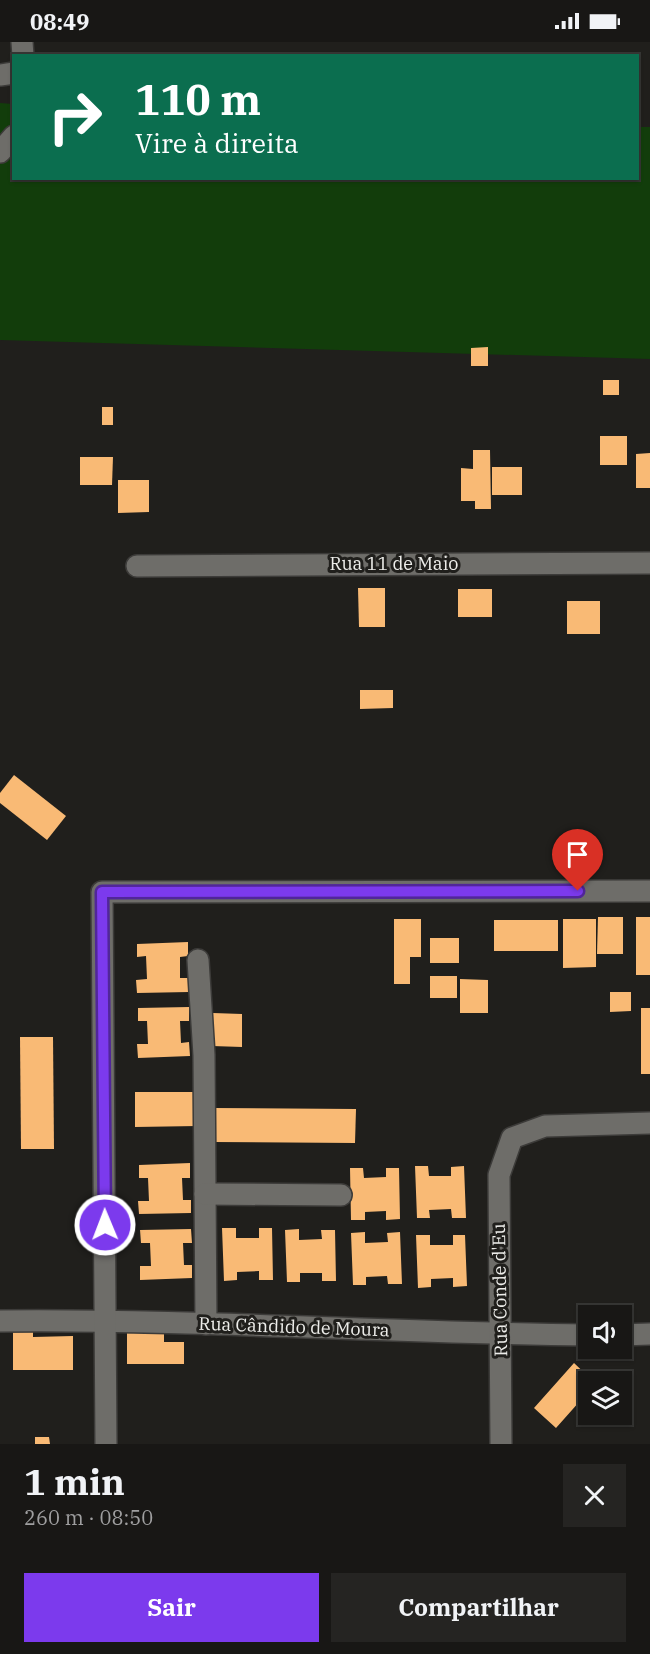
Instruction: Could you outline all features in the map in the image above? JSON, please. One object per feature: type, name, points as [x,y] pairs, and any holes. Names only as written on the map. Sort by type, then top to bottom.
[{"type":"street","points":[[0,152],[12,137]]},
{"type":"street","name":"Rua 11 de Maio","points":[[137,566],[650,563]]},
{"type":"street","points":[[106,1444],[102,892],[650,891]]},
{"type":"street","points":[[198,960],[204,1055],[206,1324]]},
{"type":"street","name":"Rua Conde d'Eu","points":[[501,1444],[499,1176],[512,1138],[545,1126],[650,1123]]},
{"type":"street","points":[[205,1194],[341,1196]]},
{"type":"street","name":"Rua Cândido de Moura","points":[[0,1321],[106,1320],[578,1335]]},
{"type":"street","points":[[632,1335],[650,1335]]},
{"type":"green space","points":[[0,103],[12,104],[12,180],[639,180],[639,127],[650,127],[650,359],[0,340]]},
{"type":"building","points":[[488,347],[488,366],[471,366],[471,348]]},
{"type":"building","points":[[603,380],[619,380],[619,395],[603,395]]},
{"type":"building","points":[[102,407],[113,407],[113,425],[102,425]]},
{"type":"building","points":[[600,436],[627,436],[627,465],[600,465]]},
{"type":"building","points":[[473,450],[490,450],[491,509],[475,509],[475,501],[461,501],[461,468],[473,469]]},
{"type":"building","points":[[650,453],[650,488],[636,488],[636,454]]},
{"type":"building","points":[[80,457],[113,457],[112,485],[80,485]]},
{"type":"building","points":[[492,467],[522,467],[522,495],[492,495]]},
{"type":"building","points":[[118,480],[149,480],[149,512],[118,513]]},
{"type":"building","points":[[358,588],[385,588],[385,627],[359,627]]},
{"type":"building","points":[[458,589],[492,589],[492,617],[458,617]]},
{"type":"building","points":[[567,601],[600,601],[600,634],[567,634]]},
{"type":"building","points":[[360,690],[393,690],[393,708],[360,709]]},
{"type":"building","points":[[14,775],[66,816],[47,840],[0,803],[0,793]]},
{"type":"building","points":[[598,917],[623,917],[623,954],[597,954]]},
{"type":"building","points":[[636,917],[650,917],[650,975],[636,975]]},
{"type":"building","points":[[394,919],[421,919],[421,957],[410,957],[410,984],[394,984]]},
{"type":"building","points":[[563,919],[596,919],[596,967],[563,968]]},
{"type":"building","points":[[494,920],[558,920],[558,951],[494,951]]},
{"type":"building","points":[[430,938],[459,938],[459,963],[430,963]]},
{"type":"building","points":[[188,942],[188,956],[180,957],[180,978],[188,978],[189,992],[137,993],[136,980],[147,979],[146,956],[137,957],[137,944]]},
{"type":"building","points":[[430,976],[457,976],[457,998],[430,998]]},
{"type":"building","points":[[460,979],[488,980],[488,1013],[460,1013]]},
{"type":"building","points":[[610,992],[631,992],[631,1011],[610,1012]]},
{"type":"building","points":[[189,1007],[189,1021],[180,1021],[181,1043],[189,1042],[190,1056],[138,1058],[137,1044],[148,1044],[147,1021],[138,1021],[138,1008]]},
{"type":"building","points":[[641,1008],[650,1008],[650,1074],[641,1074]]},
{"type":"building","points":[[213,1013],[242,1014],[242,1047],[212,1046]]},
{"type":"building","points":[[20,1037],[53,1037],[54,1149],[21,1149]]},
{"type":"building","points":[[135,1092],[197,1092],[198,1126],[135,1127]]},
{"type":"building","points":[[213,1108],[356,1109],[355,1143],[213,1142]]},
{"type":"building","points":[[190,1163],[190,1178],[182,1178],[183,1200],[191,1200],[191,1213],[139,1214],[138,1201],[149,1201],[148,1178],[139,1178],[139,1165]]},
{"type":"building","points":[[415,1166],[428,1166],[429,1176],[451,1176],[451,1167],[464,1166],[466,1218],[452,1218],[451,1209],[429,1210],[430,1218],[417,1218]]},
{"type":"building","points":[[350,1168],[363,1168],[364,1178],[386,1177],[386,1168],[399,1168],[400,1219],[386,1220],[386,1211],[365,1212],[365,1220],[351,1220]]},
{"type":"building","points":[[222,1228],[236,1228],[236,1238],[259,1238],[259,1228],[272,1228],[273,1280],[259,1280],[259,1271],[237,1272],[237,1280],[224,1281]]},
{"type":"building","points":[[191,1229],[192,1243],[183,1243],[184,1265],[192,1265],[192,1278],[140,1280],[140,1266],[151,1266],[150,1243],[141,1243],[140,1230]]},
{"type":"building","points":[[299,1229],[299,1240],[322,1239],[321,1230],[335,1230],[336,1281],[322,1281],[322,1273],[300,1273],[300,1282],[287,1282],[285,1230]]},
{"type":"building","points":[[365,1232],[365,1243],[388,1242],[387,1233],[400,1232],[402,1284],[388,1284],[387,1276],[366,1277],[366,1285],[353,1285],[351,1233]]},
{"type":"building","points":[[416,1235],[430,1235],[430,1245],[453,1245],[453,1235],[465,1235],[467,1286],[453,1287],[453,1278],[431,1279],[431,1287],[418,1288]]},
{"type":"building","points":[[33,1328],[33,1337],[73,1336],[73,1370],[13,1370],[13,1329]]},
{"type":"building","points":[[127,1331],[164,1332],[164,1342],[184,1342],[184,1364],[127,1364]]},
{"type":"building","points":[[574,1363],[582,1371],[578,1371],[578,1403],[556,1428],[534,1408]]},
{"type":"building","points":[[35,1437],[49,1437],[50,1444],[35,1444]]},
{"type":"route","points":[[105,1225],[102,892],[578,891]]}]
